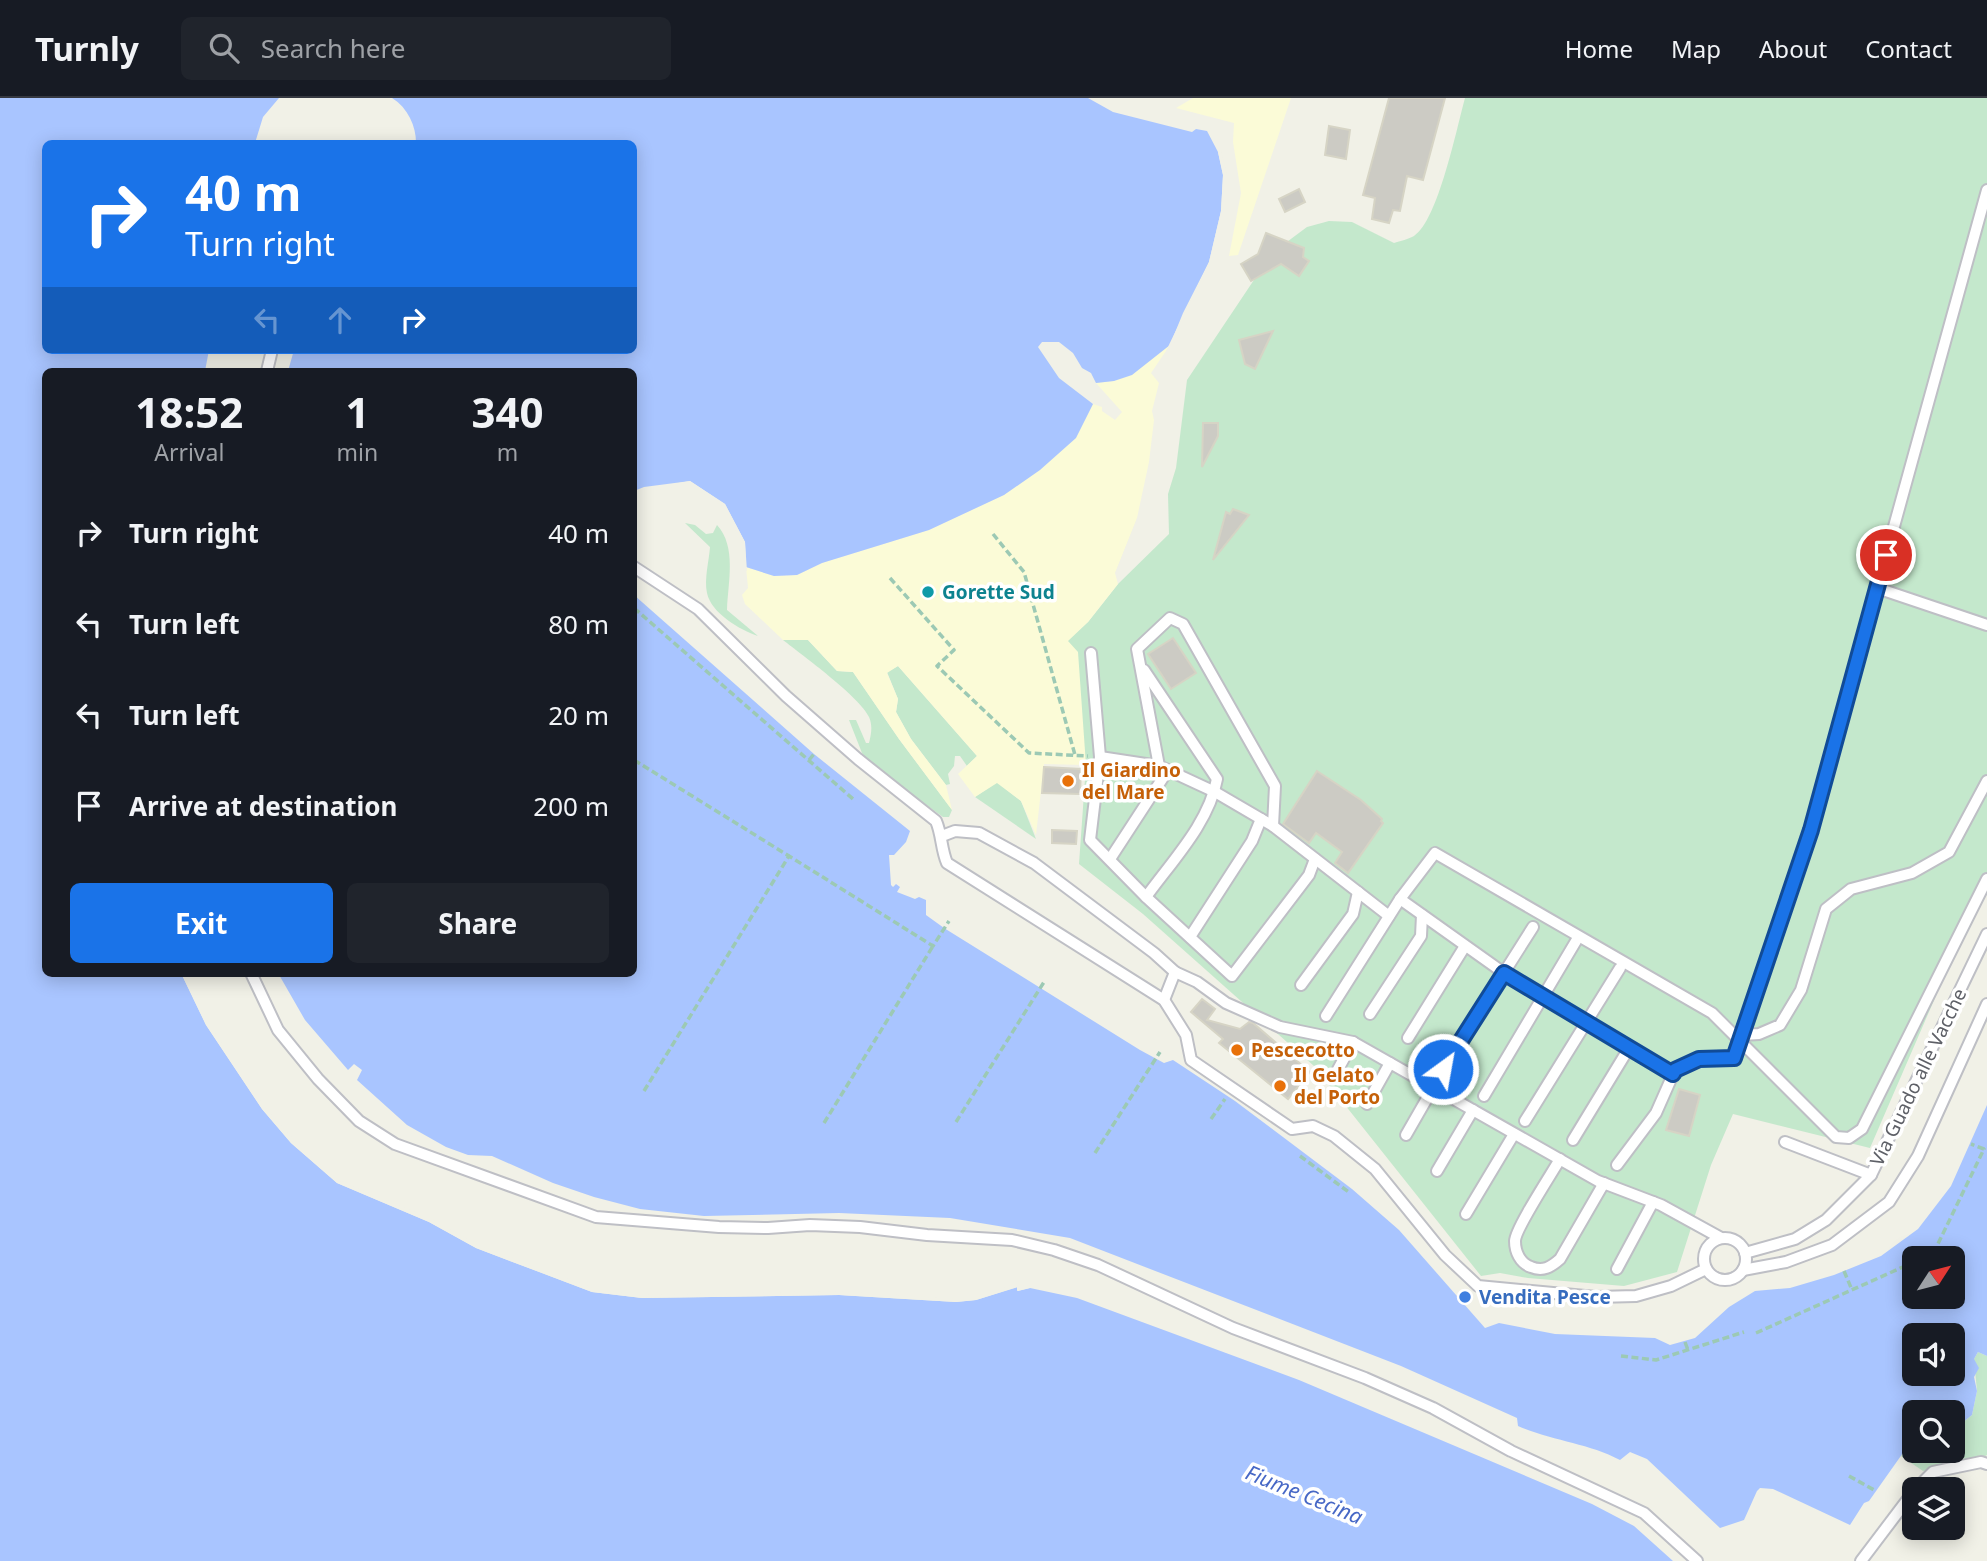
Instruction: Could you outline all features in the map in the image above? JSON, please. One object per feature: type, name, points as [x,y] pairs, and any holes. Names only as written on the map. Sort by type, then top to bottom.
[{"type":"lane","points":[[1617,1165],[1656,1113],[1675,1070],[1699,1059],[1734,1058],[1811,830],[1987,190]]},
{"type":"lane","points":[[637,569],[698,608],[786,696],[858,759],[936,821],[942,836],[941,849],[947,863],[1164,1000],[1186,1035],[1191,1060],[1292,1129],[1313,1126],[1334,1136],[1375,1169],[1444,1255],[1478,1286],[1596,1297],[1636,1296],[1671,1286],[1706,1269]]},
{"type":"lane","points":[[1877,588],[1987,625]]},
{"type":"lane","points":[[1110,859],[1164,768],[1137,649],[1170,618],[1183,624],[1275,786],[1273,826]]},
{"type":"lane","points":[[1091,653],[1100,757],[1090,840],[1146,897],[1232,976],[1309,875],[1315,859]]},
{"type":"lane","points":[[1140,665],[1217,779],[1199,824],[1146,897]]},
{"type":"lane","points":[[1100,757],[1164,768],[1214,792],[1273,826],[1389,916]]},
{"type":"lane","points":[[1741,1038],[1780,1025],[1801,990],[1826,909],[1852,889],[1912,873],[1949,852],[1987,781]]},
{"type":"lane","points":[[1190,937],[1252,841],[1261,819]]},
{"type":"lane","points":[[942,836],[955,831],[979,833],[1034,863],[1132,936],[1175,972],[1197,982],[1226,1003],[1280,1027],[1353,1042],[1604,1183],[1653,1202],[1721,1238],[1733,1240],[1745,1253],[1743,1269],[1738,1275],[1724,1280],[1711,1275],[1706,1269],[1704,1256],[1715,1240],[1721,1238]]},
{"type":"lane","points":[[1326,1016],[1400,899],[1435,853],[1712,1013],[1741,1038],[1836,1137],[1849,1138],[1862,1129],[1987,879]]},
{"type":"lane","points":[[1301,985],[1353,914],[1358,892]]},
{"type":"lane","points":[[1400,899],[1504,973],[1673,1074]]},
{"type":"lane","points":[[1370,1014],[1421,936],[1422,915]]},
{"type":"lane","points":[[1443,1069],[1532,927]]},
{"type":"lane","name":"Via Guado alle Vacche","points":[[1784,1142],[1871,1175],[1987,934]]},
{"type":"lane","points":[[1484,1096],[1576,941]]},
{"type":"lane","points":[[1408,1038],[1465,946]]},
{"type":"lane","points":[[1525,1121],[1620,968]]},
{"type":"lane","points":[[1164,1000],[1175,972]]},
{"type":"lane","points":[[253,977],[278,1030],[318,1079],[359,1121],[395,1144],[596,1217],[719,1227],[860,1227],[928,1235],[1012,1240],[1054,1250],[1098,1265],[1233,1328],[1365,1378],[1433,1408],[1511,1451],[1644,1513],[1697,1561]]},
{"type":"lane","points":[[1743,1269],[1786,1262],[1832,1245],[1889,1202],[1918,1156],[1987,1004]]},
{"type":"lane","points":[[1336,1073],[1353,1042]]},
{"type":"lane","points":[[1573,1140],[1629,1048]]},
{"type":"lane","points":[[1367,1104],[1390,1063]]},
{"type":"lane","points":[[1406,1135],[1433,1088]]},
{"type":"lane","points":[[1437,1171],[1473,1110]]},
{"type":"lane","points":[[1466,1214],[1514,1134]]},
{"type":"lane","points":[[1560,1159],[1515,1238],[1518,1256],[1524,1265],[1536,1269],[1550,1268],[1560,1259],[1604,1183]]},
{"type":"lane","points":[[1745,1253],[1795,1239],[1815,1227],[1843,1204],[1871,1175]]},
{"type":"lane","points":[[1617,1269],[1653,1202]]},
{"type":"lane","points":[[1928,1477],[1933,1472],[1981,1462],[1987,1464]]},
{"type":"lane","points":[[1861,1561],[1902,1507]]},
{"type":"path","points":[[993,534],[1024,572],[1075,755]]},
{"type":"path","points":[[890,578],[954,650],[937,666],[1029,753],[1100,757]]},
{"type":"path","points":[[637,611],[853,799]]},
{"type":"path","points":[[809,760],[814,754]]},
{"type":"path","points":[[637,762],[933,946]]},
{"type":"path","points":[[645,1091],[789,856]]},
{"type":"path","points":[[824,1123],[949,920]]},
{"type":"path","points":[[956,1122],[1044,982]]},
{"type":"path","points":[[1095,1153],[1160,1052]]},
{"type":"path","points":[[1211,1119],[1225,1099]]},
{"type":"path","points":[[1937,1246],[1984,1149],[1971,1144]]},
{"type":"path","points":[[1303,1156],[1350,1193]]},
{"type":"path","points":[[1756,1333],[1902,1267]]},
{"type":"path","points":[[1844,1271],[1852,1290]]},
{"type":"path","points":[[1621,1356],[1656,1360],[1744,1332]]},
{"type":"path","points":[[1685,1342],[1688,1350]]},
{"type":"path","points":[[1849,1476],[1876,1491]]},
{"type":"shaded area","points":[[1465,98],[1987,98],[1987,878],[1870,1148],[1733,1114],[1711,1165],[1677,1272],[1624,1286],[1500,1273],[1481,1276],[1314,1066],[1143,914],[1079,864],[1086,765],[1067,641],[1088,622],[1118,584],[1169,534],[1168,494],[1176,468],[1187,380],[1272,253],[1307,227],[1329,221],[1352,222],[1394,243],[1414,236],[1423,227],[1439,193]]},
{"type":"shaded area","points":[[685,523],[695,525],[706,534],[713,533],[717,525],[723,534],[730,565],[727,610],[758,636],[727,620],[714,607],[707,593],[706,582],[710,547]]},
{"type":"shaded area","points":[[783,640],[808,640],[837,671],[853,672],[952,810],[949,817],[943,817],[870,764],[862,753],[849,720],[856,720],[866,743],[869,743],[871,724],[864,709],[830,677]]},
{"type":"shaded area","points":[[898,666],[977,756],[967,766],[960,756],[955,756],[954,766],[948,774],[950,784],[946,785],[911,739],[896,712],[898,699],[887,672]]},
{"type":"shaded area","points":[[997,782],[1021,801],[1036,839],[975,797]]},
{"type":"shaded area","points":[[1978,1352],[1987,1356],[1987,1455],[1965,1463],[1965,1421],[1972,1415],[1977,1391],[1974,1359]]},
{"type":"shaded area","points":[[1911,1463],[1963,1463],[1923,1471]]},
{"type":"sand","points":[[1193,98],[1291,98],[1238,255],[1229,256],[1241,193],[1233,142],[1234,123],[1176,108]]},
{"type":"sand","name":"Gorette Sud","points":[[1170,345],[1151,373],[1159,383],[1152,411],[1154,420],[1149,462],[1137,518],[1115,573],[1118,584],[1088,622],[1068,641],[1078,652],[1086,765],[1044,764],[1036,835],[1021,801],[997,783],[975,797],[958,774],[977,756],[898,666],[887,673],[898,699],[896,712],[911,739],[946,785],[952,810],[853,672],[837,671],[808,640],[783,640],[745,604],[742,595],[748,588],[746,567],[774,576],[797,575],[822,563],[929,530],[1004,495],[1085,420],[1093,404],[1102,407],[1102,411],[1115,420],[1122,412],[1096,383],[1114,381]]},
{"type":"water","name":"Fiume Cecina","points":[[0,98],[279,98],[263,117],[256,140],[42,140],[42,354],[208,354],[206,368],[42,368],[42,977],[183,977],[206,1025],[262,1109],[291,1143],[337,1183],[429,1222],[476,1248],[592,1292],[642,1298],[839,1295],[956,1302],[976,1300],[1018,1287],[1018,1291],[1030,1288],[1077,1298],[1299,1380],[1592,1504],[1634,1526],[1673,1561],[0,1561]]},
{"type":"water","points":[[392,98],[1088,98],[1113,112],[1192,132],[1196,129],[1207,131],[1218,152],[1223,175],[1221,211],[1209,262],[1170,345],[1132,375],[1096,383],[1091,373],[1082,368],[1073,353],[1059,342],[1042,342],[1038,347],[1059,378],[1093,404],[1076,438],[1040,470],[1004,495],[929,530],[822,563],[797,575],[774,576],[746,567],[745,542],[725,504],[690,481],[637,490],[637,368],[289,368],[293,354],[637,354],[637,140],[416,140],[410,118]]},
{"type":"water","points":[[637,598],[814,754],[910,831],[906,842],[894,855],[889,855],[891,885],[900,887],[897,892],[926,900],[926,915],[944,928],[1140,1050],[1164,1063],[1173,1060],[1235,1101],[1352,1189],[1399,1230],[1485,1328],[1499,1323],[1555,1334],[1655,1338],[1670,1345],[1695,1338],[1729,1307],[1755,1291],[1790,1288],[1834,1275],[1881,1256],[1918,1229],[1951,1186],[1987,1105],[1987,1356],[1978,1352],[1974,1359],[1979,1368],[1974,1377],[1977,1391],[1972,1415],[1965,1421],[1965,1400],[1902,1400],[1902,1454],[1850,1525],[1773,1489],[1760,1488],[1744,1520],[1720,1528],[1647,1459],[1630,1452],[1620,1460],[1531,1431],[1518,1426],[1517,1418],[1401,1366],[1070,1238],[950,1218],[839,1213],[704,1216],[640,1209],[553,1183],[492,1156],[468,1155],[446,1147],[407,1125],[357,1080],[362,1070],[354,1064],[348,1070],[305,1020],[280,977],[637,977]]},
{"type":"pier","points":[[1221,150],[1227,175],[1225,211],[1212,263],[1173,346],[1166,351],[1209,262],[1221,211],[1223,175],[1218,152]]},
{"type":"pier","points":[[690,481],[725,504],[745,542],[747,571],[743,568],[742,543],[723,507],[689,485],[637,494],[637,490]]},
{"type":"pier","points":[[183,977],[186,977],[209,1024],[265,1107],[294,1140],[338,1180],[430,1218],[478,1245],[593,1288],[642,1295],[839,1291],[956,1299],[976,1297],[1017,1283],[1021,1286],[1030,1285],[1030,1288],[1017,1291],[1017,1287],[976,1300],[956,1302],[839,1295],[642,1298],[592,1292],[476,1248],[429,1222],[337,1183],[291,1143],[262,1109],[206,1025]]},
{"type":"building","points":[[1389,98],[1445,98],[1423,180],[1407,176],[1400,211],[1393,210],[1389,223],[1372,219],[1375,198],[1363,195]]},
{"type":"building","points":[[1329,126],[1350,130],[1346,159],[1325,155]]},
{"type":"building","points":[[1299,189],[1305,202],[1285,212],[1279,199]]},
{"type":"building","points":[[1266,233],[1304,248],[1303,257],[1309,261],[1299,276],[1281,264],[1251,281],[1241,264],[1258,254]]},
{"type":"building","points":[[1273,331],[1255,369],[1245,364],[1239,340]]},
{"type":"building","points":[[1203,423],[1218,423],[1218,436],[1202,467]]},
{"type":"building","points":[[1233,509],[1249,515],[1213,560],[1226,512],[1230,514]]},
{"type":"building","points":[[1173,638],[1196,673],[1171,689],[1148,654]]},
{"type":"building","points":[[1044,767],[1081,769],[1080,794],[1042,793]]},
{"type":"building","points":[[1317,771],[1361,800],[1382,819],[1383,823],[1348,873],[1335,863],[1342,852],[1316,833],[1309,843],[1283,824]]},
{"type":"building","points":[[1052,830],[1077,831],[1076,844],[1052,843]]},
{"type":"building","points":[[1202,999],[1215,1009],[1207,1020],[1240,1029],[1249,1022],[1253,1023],[1310,1072],[1288,1099],[1219,1043],[1223,1039],[1191,1012]]},
{"type":"building","points":[[1679,1089],[1700,1095],[1689,1136],[1666,1130]]},
{"type":"place","name":"Gorette Sud","points":[[928,592]]},
{"type":"place","name":"Il Giardino del Mare","points":[[1068,781]]},
{"type":"place","name":"Pescecotto","points":[[1237,1050]]},
{"type":"place","name":"Il Gelato del Porto","points":[[1280,1086]]},
{"type":"place","name":"Vendita Pesce","points":[[1465,1297]]},
{"type":"route","points":[[1443,1069],[1504,973],[1673,1074],[1675,1070],[1699,1059],[1734,1058],[1811,830],[1886,555]]}]
